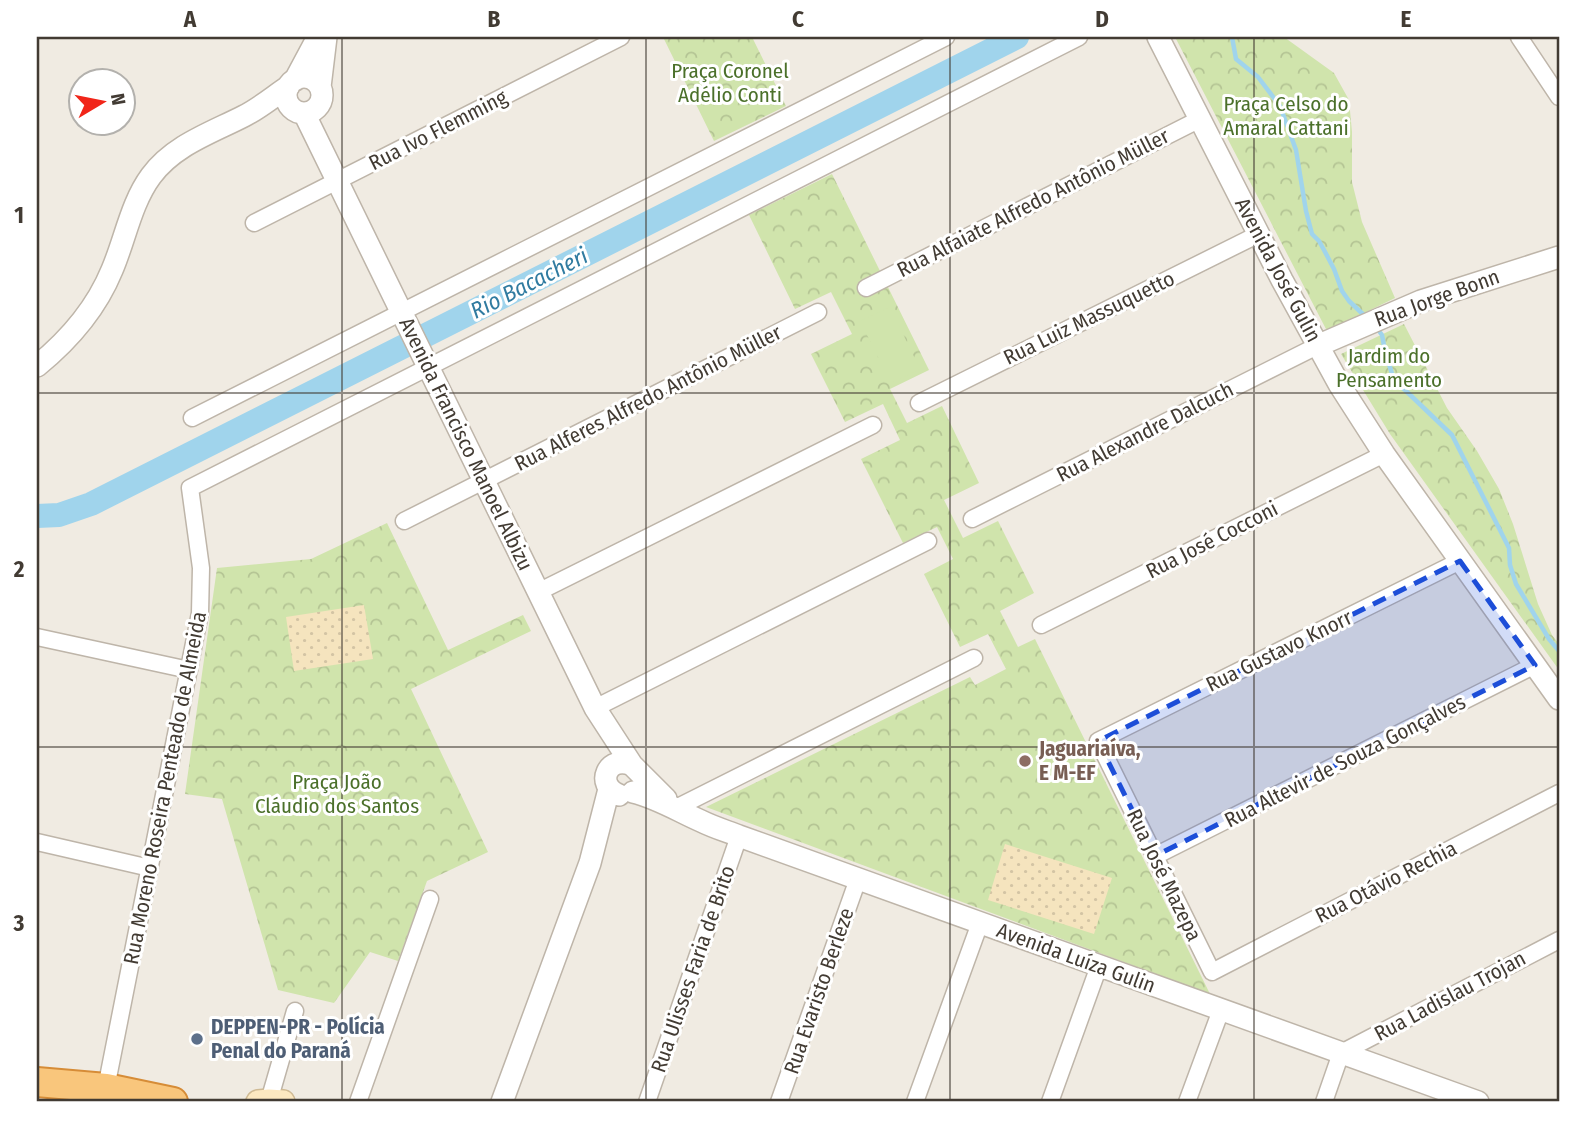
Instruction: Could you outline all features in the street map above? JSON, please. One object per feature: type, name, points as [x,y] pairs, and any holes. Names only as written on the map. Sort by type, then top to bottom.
[{"type":"highway","points":[[37,1082],[106,1088],[173,1102]]},
{"type":"main road","points":[[37,1074],[106,1088]]},
{"type":"street","points":[[292,83],[318,37]]},
{"type":"street","points":[[310,103],[326,37]]},
{"type":"street","name":"Rua Ivo Flemming","points":[[254,223],[621,37]]},
{"type":"street","points":[[192,418],[404,318],[946,37]]},
{"type":"street","points":[[426,363],[1079,37]]},
{"type":"street","name":"Avenida José Gulin","points":[[1158,37],[1317,346],[1346,395],[1384,454],[1559,699]]},
{"type":"street","points":[[1519,37],[1559,97]]},
{"type":"street","points":[[37,366],[81,324],[93,306],[112,270],[144,188],[167,159],[189,143],[247,115],[292,83],[306,78],[312,79],[310,103]]},
{"type":"street","name":"Avenida Francisco Manoel Albizu","points":[[292,83],[287,91],[288,102],[310,103],[337,181],[595,708],[624,780],[590,863],[502,1102]]},
{"type":"street","points":[[247,115],[310,103]]},
{"type":"street","name":"Rua Alfaiate Alfredo Antônio Müller","points":[[866,288],[1200,119]]},
{"type":"street","name":"Rua Luiz Massuquetto","points":[[919,403],[1259,234]]},
{"type":"street","name":"Rua Jorge Bonn","points":[[1317,346],[1421,301],[1559,257]]},
{"type":"street","name":"Rua Alferes Alfredo Antônio Müller","points":[[404,522],[818,312]]},
{"type":"street","name":"Rua Alexandre Dalcuch","points":[[972,519],[1317,346]]},
{"type":"street","name":"Rua Moreno Roseira Penteado de Almeida","points":[[106,1088],[200,613],[202,592],[199,547],[190,488],[426,363]]},
{"type":"street","points":[[538,592],[873,425]]},
{"type":"street","name":"Rua José Cocconi","points":[[1041,625],[1384,454]]},
{"type":"street","points":[[595,708],[928,541]]},
{"type":"street","name":"Rua Gustavo Knorr","points":[[1098,741],[1460,561]]},
{"type":"street","points":[[37,637],[189,670]]},
{"type":"street","points":[[676,808],[974,659]]},
{"type":"street","name":"Rua Altevir de Souza Gonçalves","points":[[1155,856],[1535,665]]},
{"type":"street","name":"Rua José Mazepa","points":[[1098,741],[1212,972]]},
{"type":"street","name":"Avenida Luíza Gulin","points":[[624,780],[649,796],[739,836],[1465,1100]]},
{"type":"street","name":"Rua Otávio Rechia","points":[[1212,972],[1559,793]]},
{"type":"street","name":"Rua Ulisses Faria de Brito","points":[[647,1102],[739,836]]},
{"type":"street","points":[[37,842],[150,868]]},
{"type":"street","name":"Rua Evaristo Berleze","points":[[779,1102],[858,879]]},
{"type":"street","points":[[358,1102],[430,899]]},
{"type":"street","points":[[915,1102],[980,923]]},
{"type":"street","name":"Rua Ladislau Trojan","points":[[1341,1053],[1559,940]]},
{"type":"street","points":[[1050,1102],[1099,966]]},
{"type":"street","points":[[1187,1102],[1221,1010]]},
{"type":"street","points":[[270,1102],[295,1011]]},
{"type":"street","points":[[1324,1102],[1341,1053]]},
{"type":"highlighted area","points":[[1460,561],[1535,665],[1155,856],[1098,741]]},
{"type":"green space","name":"Praça Coronel Adélio Conti","points":[[663,37],[752,37],[786,106],[714,141]]},
{"type":"green space","name":"Praça Celso do Amaral Cattani","points":[[1175,37],[1284,37],[1334,73],[1349,100],[1352,182],[1362,222],[1395,298],[1327,331]]},
{"type":"green space","points":[[832,174],[929,370],[890,389],[907,423],[942,406],[979,483],[944,500],[963,538],[998,521],[1034,593],[1000,611],[1018,647],[1035,639],[1210,994],[706,807],[970,677],[975,685],[1006,669],[988,634],[960,647],[924,574],[953,559],[937,527],[903,543],[861,459],[900,440],[883,404],[845,422],[811,354],[852,334],[831,292],[795,309],[749,215]]},
{"type":"green space","points":[[890,307],[920,369],[891,383],[860,321]]},
{"type":"green space","name":"Jardim do Pensamento","points":[[1404,324],[1447,408],[1499,489],[1538,604],[1559,644],[1559,670],[1390,434],[1341,354]]},
{"type":"green space","name":"Praça João Cláudio dos Santos","points":[[387,523],[448,650],[523,615],[531,631],[411,689],[488,852],[427,881],[398,961],[370,952],[334,1003],[278,990],[222,799],[185,794],[217,568],[311,559]]},
{"type":"sand","points":[[364,605],[373,659],[294,671],[286,617]]},
{"type":"sand","points":[[1005,844],[1112,878],[1094,934],[988,900]]},
{"type":"waterway","name":"Rio Bacacheri","points":[[37,516],[59,515],[91,504],[1017,37]]},
{"type":"waterway","points":[[1232,37],[1236,59],[1258,77],[1280,106],[1296,150],[1312,234],[1319,241],[1334,269],[1342,291],[1367,318]]},
{"type":"waterway","points":[[1376,327],[1382,335],[1393,377],[1452,435],[1509,548],[1510,565],[1516,584],[1559,651]]},
{"type":"place","name":"Jaguariaíva, E M-EF","points":[[1025,761]]},
{"type":"place","name":"DEPPEN-PR - Polícia Penal do Paraná","points":[[197,1039]]}]
